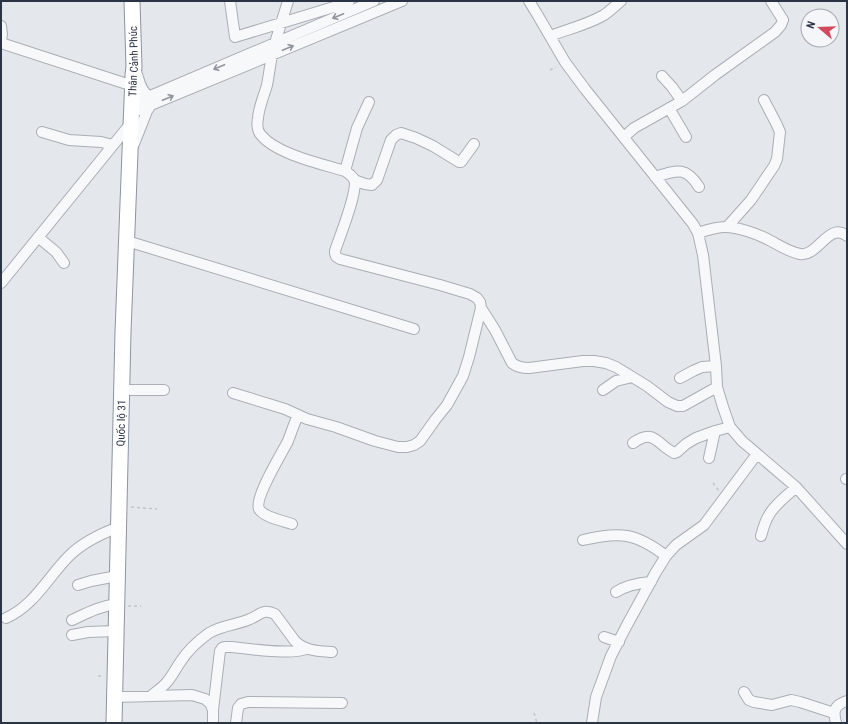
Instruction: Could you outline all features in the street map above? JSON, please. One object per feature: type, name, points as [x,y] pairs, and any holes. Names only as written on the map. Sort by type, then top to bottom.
[{"type":"highway","name":"Thân Cảnh Phúc","points":[[132,1],[134,67],[132,112]]},
{"type":"highway","name":"Quốc lộ 31","points":[[114,723],[122,390],[132,112]]},
{"type":"street","points":[[230,1],[234,37],[347,3],[349,1]]},
{"type":"street","points":[[275,43],[288,1]]},
{"type":"street","points":[[2,280],[113,145],[132,112],[150,101],[275,43],[374,1]]},
{"type":"street","points":[[130,153],[150,101],[272,55],[402,1]]},
{"type":"street","points":[[529,1],[569,68],[693,224],[698,233],[703,255],[716,366],[717,387],[730,427],[742,441],[796,487],[846,541]]},
{"type":"street","points":[[550,36],[592,22],[613,9],[621,1]]},
{"type":"street","points":[[624,137],[634,128],[682,101],[715,75],[775,32],[781,26],[783,20],[771,1]]},
{"type":"street","points":[[1,26],[1,40]]},
{"type":"street","points":[[1,43],[133,86]]},
{"type":"street","points":[[272,55],[267,85],[257,119],[260,134],[268,141],[293,155],[345,171],[350,174],[354,180],[355,187],[350,209],[335,251],[336,257],[440,285],[470,294],[477,298],[480,302],[481,308],[495,330],[512,363],[516,367],[529,368],[594,361],[606,363],[616,367],[647,386],[668,402],[677,406],[683,406],[717,387]]},
{"type":"street","points":[[134,67],[141,87],[150,101]]},
{"type":"street","points":[[662,76],[682,101]]},
{"type":"street","points":[[727,227],[751,200],[774,166],[777,159],[780,132],[764,100]]},
{"type":"street","points":[[345,171],[357,128],[368,102]]},
{"type":"street","points":[[669,108],[686,137]]},
{"type":"street","points":[[42,132],[69,140],[102,142],[113,145]]},
{"type":"street","points":[[354,180],[372,185],[377,180],[391,140],[396,135],[401,134],[416,138],[433,146],[459,162],[461,162],[474,144]]},
{"type":"street","points":[[655,177],[669,172],[680,171],[688,173],[699,187]]},
{"type":"street","points":[[698,233],[711,229],[727,227],[740,229],[764,237],[798,254],[807,253],[835,232],[840,232],[846,234],[847,236]]},
{"type":"street","points":[[38,237],[56,252],[64,263]]},
{"type":"street","points":[[127,241],[414,330]]},
{"type":"street","points":[[233,393],[398,447],[414,445],[420,441],[447,405],[463,376],[481,308]]},
{"type":"street","points":[[680,378],[702,367],[716,366]]},
{"type":"street","points":[[603,390],[616,381],[632,377]]},
{"type":"street","points":[[122,390],[164,390]]},
{"type":"street","points":[[292,524],[267,516],[258,508],[258,501],[269,476],[288,441],[298,415]]},
{"type":"street","points":[[633,443],[645,437],[653,437],[664,447],[674,453],[696,438],[730,427]]},
{"type":"street","points":[[709,458],[715,431]]},
{"type":"street","points":[[592,723],[596,697],[611,656],[666,556],[676,545],[704,525],[757,454]]},
{"type":"street","points":[[761,536],[765,522],[774,507],[796,487]]},
{"type":"street","points":[[6,618],[26,606],[69,556],[78,548],[89,540],[119,527]]},
{"type":"street","points":[[583,540],[610,534],[620,534],[641,540],[666,556]]},
{"type":"street","points":[[78,585],[117,576]]},
{"type":"street","points":[[616,592],[622,588],[639,583],[651,582]]},
{"type":"street","points":[[72,620],[94,609],[106,605],[117,604]]},
{"type":"street","points":[[151,696],[167,682],[188,651],[210,632],[221,627],[250,619],[265,611],[275,614],[298,645],[306,649],[332,652]]},
{"type":"street","points":[[72,635],[88,632],[116,631]]},
{"type":"street","points":[[604,637],[619,642]]},
{"type":"street","points":[[213,723],[219,658],[222,648],[232,647],[286,651],[301,651],[306,649]]},
{"type":"street","points":[[744,692],[749,700],[754,702],[772,705],[791,700],[800,702],[835,718],[835,708],[847,701]]},
{"type":"street","points":[[114,697],[192,695],[205,699],[210,703],[213,710]]},
{"type":"street","points":[[236,723],[238,708],[242,704],[248,702],[342,703]]},
{"type":"path","points":[[119,507],[157,508]]},
{"type":"path","points":[[534,713],[537,723]]}]
